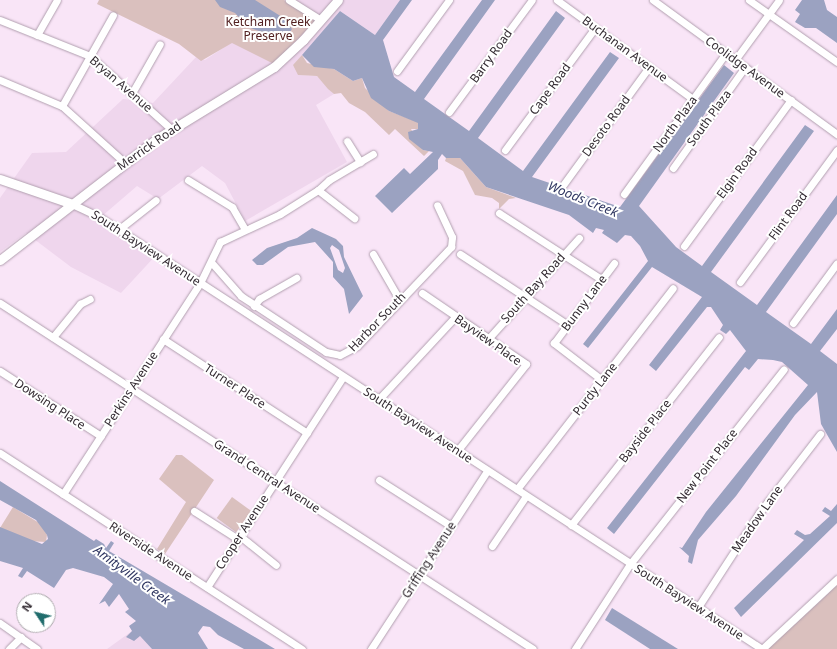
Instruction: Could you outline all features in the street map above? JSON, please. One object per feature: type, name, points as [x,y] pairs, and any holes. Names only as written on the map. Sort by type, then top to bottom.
[{"type":"main road","name":"Merrick Road","points":[[0,260],[124,163],[171,129],[266,72],[304,40],[338,0]]},
{"type":"main road","points":[[0,179],[72,204]]},
{"type":"street","points":[[37,35],[56,0]]},
{"type":"street","points":[[289,0],[321,20]]},
{"type":"street","points":[[397,71],[449,0]]},
{"type":"street","name":"Barry Road","points":[[449,112],[532,0]]},
{"type":"street","name":"Buchanan Avenue","points":[[557,0],[693,99]]},
{"type":"street","name":"Coolidge Avenue","points":[[653,0],[837,134]]},
{"type":"street","points":[[749,0],[837,62]]},
{"type":"street","points":[[736,60],[779,0]]},
{"type":"street","points":[[62,106],[113,15]]},
{"type":"street","name":"Bryan Avenue","points":[[0,20],[90,56],[171,129]]},
{"type":"street","name":"Cape Road","points":[[505,150],[595,28]]},
{"type":"street","points":[[132,93],[160,44]]},
{"type":"street","name":"North Plaza","points":[[624,194],[726,53]]},
{"type":"street","name":"Desoto Road","points":[[564,185],[649,67]]},
{"type":"street","name":"South Plaza","points":[[673,168],[745,67]]},
{"type":"street","points":[[0,80],[62,106],[124,163]]},
{"type":"street","name":"Elgin Road","points":[[684,246],[791,100]]},
{"type":"street","points":[[347,141],[360,162]]},
{"type":"street","name":"Flint Road","points":[[740,282],[837,150]]},
{"type":"street","name":"Perkins Avenue","points":[[63,494],[200,283],[220,242],[244,228],[280,214],[373,154]]},
{"type":"street","points":[[188,180],[232,207],[244,228]]},
{"type":"street","points":[[318,190],[354,218]]},
{"type":"street","points":[[118,230],[156,200]]},
{"type":"street","name":"South Bayview Avenue","points":[[72,204],[118,230],[762,649]]},
{"type":"street","name":"Harbor South","points":[[211,262],[233,290],[254,306],[326,352],[340,355],[357,346],[453,242],[437,205]]},
{"type":"street","points":[[499,214],[602,279]]},
{"type":"street","name":"South Bay Road","points":[[488,339],[579,238]]},
{"type":"street","points":[[373,254],[399,300]]},
{"type":"street","points":[[460,254],[568,325]]},
{"type":"street","name":"Bunny Lane","points":[[602,380],[554,343],[614,263]]},
{"type":"street","points":[[793,323],[837,263]]},
{"type":"street","points":[[254,306],[259,299],[296,278]]},
{"type":"street","name":"Purdy Lane","points":[[517,489],[673,288]]},
{"type":"street","name":"Bayview Place","points":[[422,293],[455,317],[526,364],[457,451]]},
{"type":"street","points":[[53,337],[80,304],[90,299]]},
{"type":"street","name":"Grand Central Avenue","points":[[0,303],[534,649]]},
{"type":"street","points":[[378,400],[455,317]]},
{"type":"street","name":"Bayside Place","points":[[571,525],[719,337]]},
{"type":"street","name":"Turner Place","points":[[163,339],[307,433]]},
{"type":"street","name":"New Point Place","points":[[575,649],[630,564],[784,369]]},
{"type":"street","name":"Dowsing Place","points":[[0,371],[101,436]]},
{"type":"street","name":"Cooper Avenue","points":[[206,587],[343,377]]},
{"type":"street","name":"Meadow Lane","points":[[698,607],[759,513],[820,434]]},
{"type":"street","name":"Riverside Avenue","points":[[0,453],[302,649]]},
{"type":"street","name":"Griffing Avenue","points":[[371,649],[487,471]]},
{"type":"street","points":[[379,480],[451,526]]},
{"type":"street","points":[[492,546],[526,496]]},
{"type":"street","points":[[194,511],[239,537],[276,565]]},
{"type":"street","points":[[762,649],[837,580]]},
{"type":"street","points":[[0,623],[37,649]]},
{"type":"street","points":[[9,649],[21,637]]},
{"type":"shaded area","points":[[291,0],[400,0],[375,35],[340,11],[302,55],[298,75],[317,76],[334,94],[316,105],[347,162],[245,221],[225,183],[202,166],[158,199],[137,186],[101,217],[158,253],[121,293],[71,267],[26,233],[0,252],[0,198],[32,153],[66,152],[123,99],[153,103],[196,57],[205,60],[232,42],[314,21],[289,3]]},
{"type":"shaded area","points":[[132,631],[129,640],[140,636],[152,649],[107,649]]},
{"type":"green space","name":"Ketcham Creek Preserve","points":[[99,0],[284,0],[315,21],[274,64],[232,43],[201,61],[179,44],[97,4]]},
{"type":"green space","points":[[302,55],[307,63],[334,69],[353,81],[362,78],[365,88],[389,111],[418,122],[418,129],[411,129],[423,150],[429,151],[424,156],[395,129],[389,135],[365,112],[349,103],[341,93],[334,94],[317,76],[298,75],[293,65]]},
{"type":"green space","points":[[446,158],[460,158],[486,187],[516,198],[509,199],[499,209],[499,203],[492,198],[475,195],[463,171],[445,161]]},
{"type":"green space","points":[[176,455],[182,455],[214,480],[165,554],[157,549],[186,502],[159,479]]},
{"type":"green space","points":[[232,497],[251,511],[236,532],[217,518]]},
{"type":"green space","points":[[13,507],[41,524],[47,535],[46,542],[28,541],[0,528]]},
{"type":"green space","points":[[837,585],[837,649],[768,649]]},
{"type":"water","points":[[215,0],[255,0],[282,17],[292,29],[287,36],[259,31],[248,27],[235,13],[220,7]]},
{"type":"water","name":"Woods Creek","points":[[400,0],[412,0],[383,40],[394,77],[415,92],[482,0],[495,0],[424,99],[469,131],[556,11],[565,18],[478,138],[523,171],[610,52],[619,58],[532,177],[620,207],[724,65],[734,73],[639,206],[676,247],[702,266],[805,125],[814,131],[711,272],[757,305],[837,195],[837,214],[766,312],[811,344],[837,309],[837,329],[820,351],[837,364],[837,452],[821,424],[817,392],[795,415],[736,496],[698,540],[692,564],[688,562],[689,556],[679,547],[682,548],[706,512],[808,385],[782,362],[758,359],[749,370],[745,367],[614,534],[607,528],[746,351],[730,330],[726,334],[720,330],[723,325],[711,307],[707,307],[656,371],[649,365],[702,297],[652,267],[588,348],[583,344],[648,261],[640,246],[631,236],[625,235],[617,243],[602,233],[604,230],[596,228],[593,233],[569,215],[486,187],[460,158],[446,158],[442,154],[438,160],[438,169],[392,213],[375,196],[404,168],[410,174],[433,152],[423,150],[409,139],[408,132],[418,129],[418,123],[389,111],[371,98],[362,78],[353,81],[334,69],[314,67],[302,55],[340,11],[375,35]]},
{"type":"water","points":[[802,0],[824,0],[827,10],[837,17],[837,43],[816,28],[805,28],[795,22],[800,14],[795,10]]},
{"type":"water","points":[[312,228],[336,239],[343,246],[344,257],[363,296],[349,314],[344,289],[333,277],[333,262],[315,242],[288,247],[263,265],[257,265],[252,260],[267,248],[297,238]],"holes":[[[332,245],[339,250],[345,268],[343,273],[338,270],[330,248]]]},
{"type":"water","name":"Amityville Creek","points":[[0,481],[94,541],[96,539],[104,544],[106,548],[111,541],[114,543],[109,551],[275,649],[244,649],[218,635],[210,627],[203,626],[198,633],[208,649],[152,649],[140,636],[134,641],[126,637],[132,631],[129,626],[136,621],[125,612],[129,609],[119,594],[109,607],[105,601],[99,604],[113,584],[104,577],[73,568],[66,570],[54,588],[27,571],[22,578],[18,576],[23,568],[0,561],[0,527],[42,544],[48,539],[47,535],[36,520],[0,500]]},
{"type":"water","points":[[837,504],[837,523],[741,617],[734,608],[804,540],[794,534],[797,530],[805,535],[810,534],[830,516],[822,511],[825,507],[831,511]]},
{"type":"water","points":[[612,608],[678,649],[650,649],[605,620]]}]
